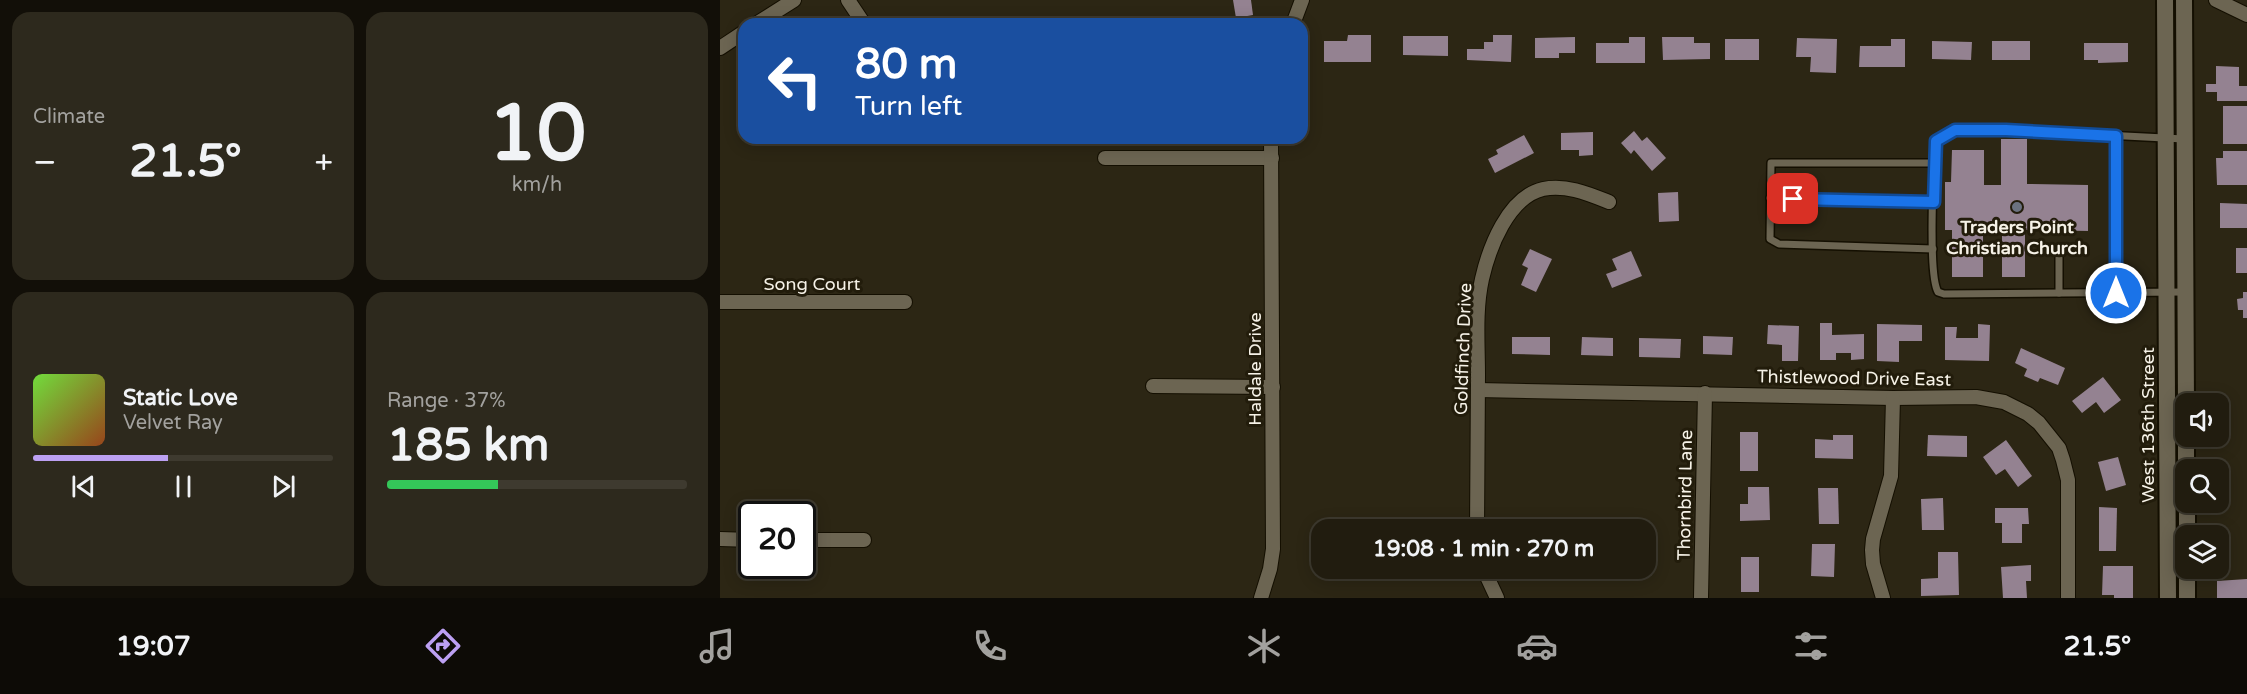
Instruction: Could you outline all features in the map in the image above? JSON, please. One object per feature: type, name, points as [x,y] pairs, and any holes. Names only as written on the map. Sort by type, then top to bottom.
[{"type":"street","points":[[766,18],[794,0]]},
{"type":"street","points":[[848,0],[860,18]]},
{"type":"street","points":[[1295,18],[1302,0]]},
{"type":"street","name":"West 136th Street","points":[[2165,0],[2168,598]]},
{"type":"street","name":"West 136th Street","points":[[2184,0],[2186,393]]},
{"type":"street","points":[[2216,0],[2247,15]]},
{"type":"street","points":[[720,48],[738,36]]},
{"type":"street","name":"Haldale Drive","points":[[1261,598],[1273,549],[1271,144]]},
{"type":"street","points":[[1105,158],[1272,158]]},
{"type":"street","name":"Goldfinch Drive","points":[[1477,519],[1478,321],[1482,280],[1490,254],[1506,220],[1524,198],[1542,189],[1559,188],[1579,191],[1609,202]]},
{"type":"street","name":"Song Court","points":[[720,302],[905,302]]},
{"type":"street","points":[[1153,387],[1273,387]]},
{"type":"street","name":"Thistlewood Drive East","points":[[1478,390],[1991,399],[2014,406],[2028,414],[2059,448],[2068,480],[2068,598]]},
{"type":"street","name":"Thornbird Lane","points":[[1701,598],[1705,393]]},
{"type":"street","points":[[1883,598],[1873,564],[1872,550],[1891,476],[1893,398]]},
{"type":"street","points":[[720,539],[738,540]]},
{"type":"street","points":[[816,540],[864,540]]},
{"type":"street","points":[[1488,579],[1497,598]]},
{"type":"street","points":[[2187,579],[2187,598]]},
{"type":"lane","points":[[2184,139],[2006,130],[1955,130],[1936,141],[1933,249],[1934,281],[1938,292],[1944,294],[2186,292]]},
{"type":"lane","points":[[2116,136],[2116,293]]},
{"type":"lane","points":[[1933,249],[1779,244],[1770,239],[1770,198],[1771,162],[1934,163]]},
{"type":"lane","points":[[1770,198],[1934,202]]},
{"type":"lane","points":[[2059,254],[2059,293]]},
{"type":"building","points":[[1233,0],[1251,0],[1253,15],[1236,18]]},
{"type":"building","points":[[1348,35],[1371,35],[1371,62],[1324,62],[1324,41],[1347,41]]},
{"type":"building","points":[[1493,35],[1512,35],[1511,62],[1467,60],[1467,49],[1484,49],[1484,42],[1493,42]]},
{"type":"building","points":[[1403,36],[1448,36],[1448,56],[1403,55]]},
{"type":"building","points":[[1575,37],[1575,53],[1559,53],[1559,58],[1535,58],[1535,38]]},
{"type":"building","points":[[1629,37],[1645,37],[1645,63],[1596,63],[1596,43],[1629,43]]},
{"type":"building","points":[[1662,37],[1694,37],[1694,43],[1710,43],[1710,59],[1663,60]]},
{"type":"building","points":[[1797,38],[1837,39],[1836,73],[1810,72],[1811,57],[1796,57]]},
{"type":"building","points":[[1725,39],[1759,39],[1759,60],[1725,60]]},
{"type":"building","points":[[1891,39],[1905,39],[1905,67],[1859,67],[1860,46],[1891,46]]},
{"type":"building","points":[[1932,41],[1972,42],[1971,60],[1932,59]]},
{"type":"building","points":[[1992,41],[2030,41],[2030,60],[1992,60]]},
{"type":"building","points":[[2084,43],[2128,43],[2128,62],[2098,63],[2098,60],[2084,60]]},
{"type":"building","points":[[2216,66],[2239,67],[2239,86],[2247,86],[2247,101],[2217,101],[2217,92],[2206,92],[2206,84],[2216,84]]},
{"type":"building","points":[[2223,106],[2247,106],[2247,144],[2223,144]]},
{"type":"building","points":[[1634,131],[1642,141],[1647,137],[1666,158],[1652,171],[1634,150],[1631,154],[1621,143]]},
{"type":"building","points":[[1593,132],[1593,155],[1579,156],[1579,150],[1561,150],[1561,133]]},
{"type":"building","points":[[1524,135],[1534,153],[1495,173],[1488,159],[1498,154],[1496,150]]},
{"type":"building","name":"Traders Point Christian Church","points":[[2001,139],[2027,139],[2027,184],[2088,185],[2088,231],[2025,230],[2025,277],[2002,277],[2002,230],[1983,230],[1983,277],[1952,277],[1952,230],[1945,230],[1945,182],[1951,182],[1952,150],[1984,150],[1984,185],[2001,185]]},
{"type":"building","points":[[2223,151],[2247,151],[2247,185],[2217,185],[2216,158],[2223,158]]},
{"type":"building","points":[[1678,192],[1679,221],[1659,222],[1658,193]]},
{"type":"building","points":[[2220,203],[2247,204],[2247,228],[2220,228]]},
{"type":"building","points":[[2236,248],[2247,248],[2247,273],[2236,273]]},
{"type":"building","points":[[1530,249],[1552,259],[1536,292],[1521,285],[1528,268],[1522,265]]},
{"type":"building","points":[[1631,251],[1642,276],[1612,288],[1606,274],[1617,270],[1612,259]]},
{"type":"building","points":[[2243,292],[2247,292],[2247,318],[2243,318],[2243,310],[2238,310],[2237,299],[2243,298]]},
{"type":"building","points":[[1820,323],[1832,323],[1832,335],[1864,334],[1864,359],[1851,360],[1851,353],[1836,353],[1836,360],[1820,360]]},
{"type":"building","points":[[1877,324],[1922,325],[1922,341],[1899,341],[1899,362],[1877,361]]},
{"type":"building","points":[[1978,324],[1990,325],[1989,361],[1945,360],[1945,327],[1957,327],[1956,338],[1978,338]]},
{"type":"building","points":[[1768,325],[1799,326],[1798,361],[1782,361],[1782,345],[1767,344]]},
{"type":"building","points":[[1703,336],[1733,337],[1732,355],[1703,354]]},
{"type":"building","points":[[1512,337],[1550,337],[1550,355],[1512,354]]},
{"type":"building","points":[[1582,337],[1613,338],[1613,356],[1581,355]]},
{"type":"building","points":[[1639,338],[1681,339],[1680,358],[1639,357]]},
{"type":"building","points":[[2021,348],[2065,368],[2058,385],[2040,378],[2038,382],[2024,376],[2027,369],[2015,363]]},
{"type":"building","points":[[2103,377],[2121,400],[2104,413],[2096,402],[2082,413],[2072,401]]},
{"type":"building","points":[[1740,432],[1758,432],[1758,471],[1740,471]]},
{"type":"building","points":[[1833,435],[1853,435],[1853,459],[1815,458],[1815,439],[1833,440]]},
{"type":"building","points":[[1928,435],[1967,436],[1967,457],[1927,456]]},
{"type":"building","points":[[2006,440],[2032,476],[2018,487],[2005,469],[1996,475],[1983,457]]},
{"type":"building","points":[[2118,457],[2126,485],[2106,491],[2098,462]]},
{"type":"building","points":[[1748,487],[1769,487],[1770,520],[1740,521],[1740,504],[1748,504]]},
{"type":"building","points":[[1818,488],[1838,488],[1839,524],[1819,524]]},
{"type":"building","points":[[1943,498],[1944,530],[1922,530],[1921,499]]},
{"type":"building","points":[[2099,507],[2117,508],[2116,551],[2099,551]]},
{"type":"building","points":[[1995,508],[2028,508],[2029,524],[2022,524],[2022,543],[2002,543],[2002,523],[1995,523]]},
{"type":"building","points":[[1812,544],[1835,544],[1834,577],[1811,576]]},
{"type":"building","points":[[1938,552],[1958,552],[1959,595],[1921,596],[1921,579],[1938,578]]},
{"type":"building","points":[[1741,557],[1759,557],[1759,592],[1741,592]]},
{"type":"building","points":[[2031,565],[2031,581],[2026,581],[2027,598],[2003,598],[2001,567]]},
{"type":"building","points":[[2103,566],[2133,566],[2133,598],[2114,598],[2114,595],[2102,595]]},
{"type":"building","points":[[2247,579],[2247,598],[2217,598],[2217,581]]},
{"type":"place","name":"Traders Point Christian Church","points":[[2017,207]]},
{"type":"route","points":[[1793,199],[1934,202],[1936,141],[1955,130],[2006,130],[2116,136],[2116,293]]}]
